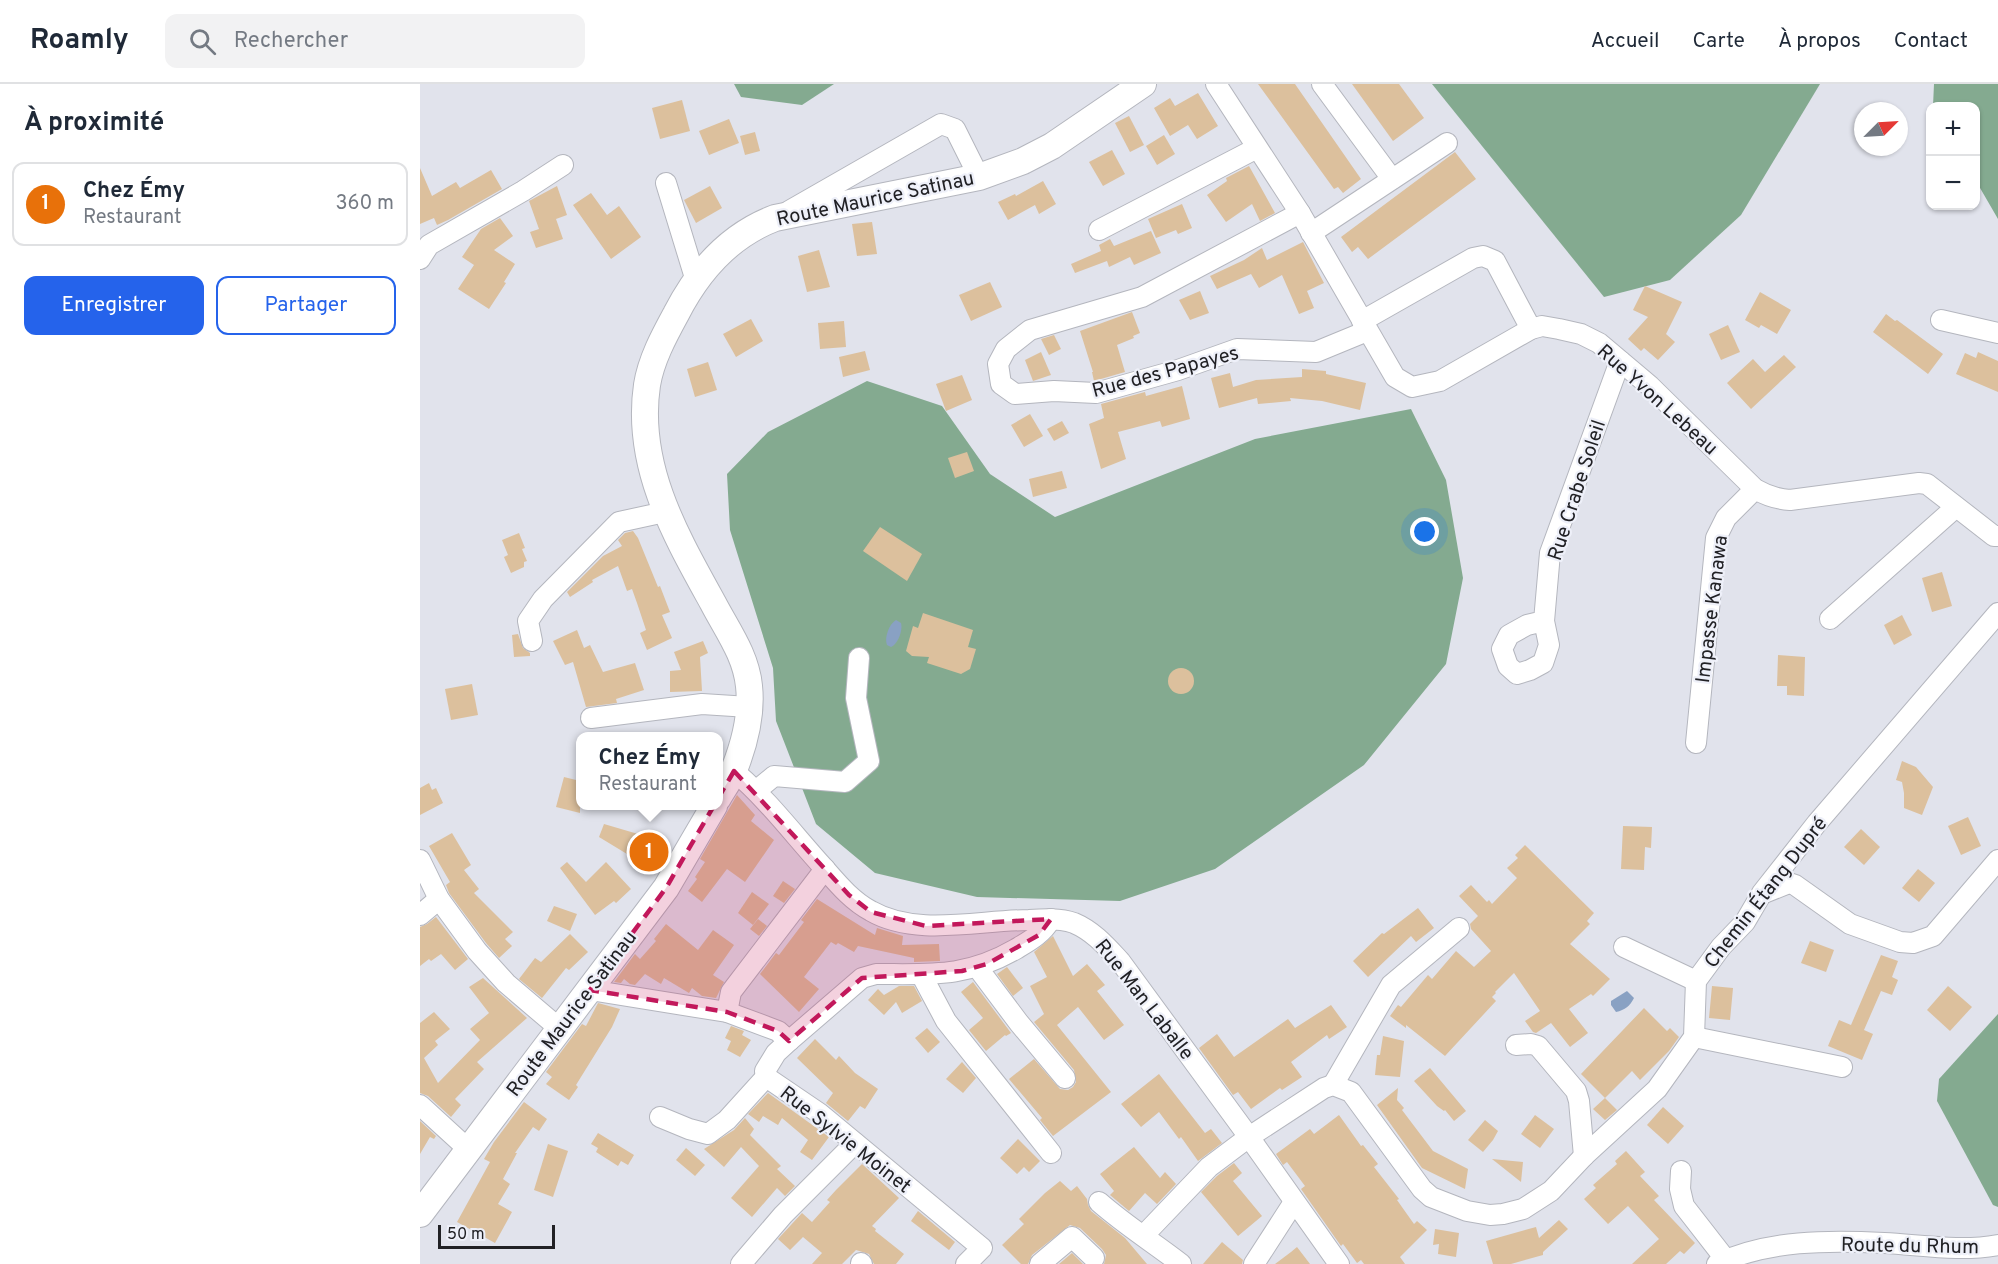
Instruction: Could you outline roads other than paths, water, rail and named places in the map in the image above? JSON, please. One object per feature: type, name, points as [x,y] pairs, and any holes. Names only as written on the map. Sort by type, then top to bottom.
[{"type":"main road","name":"Route Maurice Satinau","points":[[723,790],[734,771],[749,718],[749,686],[743,656],[687,557],[665,512],[656,487],[646,431],[647,385],[663,339],[681,303],[716,256],[736,238],[756,225],[775,218],[979,177],[1023,161],[1052,146],[1143,84]]},
{"type":"main road","name":"Route Maurice Satinau","points":[[420,1214],[666,888],[712,810]]},
{"type":"street","points":[[1215,84],[1300,213],[1395,376],[1412,387],[1440,381],[1531,329]]},
{"type":"street","points":[[1322,84],[1392,179]]},
{"type":"street","points":[[775,218],[941,124],[955,129],[979,177]]},
{"type":"street","points":[[1311,233],[1447,143]]},
{"type":"street","points":[[1099,230],[1257,148]]},
{"type":"street","points":[[420,258],[429,245],[523,191],[563,165]]},
{"type":"street","points":[[666,183],[696,281]]},
{"type":"street","name":"Rue des Papayes","points":[[1300,213],[1142,297],[1030,330],[1006,349],[998,364],[1001,384],[1015,394],[1054,391],[1096,393],[1178,370],[1238,349],[1316,352],[1364,326],[1473,258],[1483,256],[1495,261],[1531,329]]},
{"type":"street","points":[[1941,320],[1998,333]]},
{"type":"street","name":"Rue Yvon Lebeau","points":[[1531,329],[1542,326],[1581,334],[1599,343],[1650,386],[1755,489],[1776,499],[1790,500],[1919,483],[1928,484],[1994,536],[1998,536]]},
{"type":"street","name":"Rue Crabe Soleil","points":[[1544,621],[1550,553],[1620,361]]},
{"type":"street","name":"Impasse Kanawa","points":[[1696,742],[1716,538],[1726,518],[1755,489]]},
{"type":"street","points":[[1830,619],[1956,507]]},
{"type":"street","points":[[532,641],[528,621],[532,613],[619,522],[665,512]]},
{"type":"street","name":"Chemin Étang Dupré","points":[[1694,1037],[1696,981],[1721,947],[1745,922],[1762,893],[1817,823],[1994,623]]},
{"type":"street","points":[[757,790],[774,776],[845,782],[869,761],[856,698],[859,658]]},
{"type":"street","points":[[591,718],[702,704],[749,707]]},
{"type":"street","name":"Rue Man Laballe","points":[[734,771],[757,790],[849,896],[871,912],[897,922],[926,926],[1051,919],[1073,923],[1096,935],[1120,961],[1339,1264]]},
{"type":"street","points":[[420,860],[439,899],[477,951],[506,983],[560,1029]]},
{"type":"street","points":[[1762,893],[1789,883],[1850,924],[1900,942],[1913,943],[1933,936],[1998,860]]},
{"type":"street","points":[[727,1012],[731,992],[825,868]]},
{"type":"street","points":[[420,915],[439,899]]},
{"type":"street","name":"Rue Sylvie Moinet","points":[[966,1264],[982,1248],[819,1113],[766,1077],[765,1071],[776,1053],[862,978],[876,974],[921,974],[977,968],[997,960],[1039,935],[1051,919]]},
{"type":"street","points":[[1333,1085],[1391,985],[1459,928]]},
{"type":"street","points":[[1624,948],[1696,981]]},
{"type":"street","points":[[977,968],[1065,1078]]},
{"type":"street","points":[[921,974],[946,1021],[1051,1152]]},
{"type":"street","points":[[590,990],[727,1012],[778,1031],[789,1041]]},
{"type":"street","points":[[1144,1235],[1209,1167],[1249,1137],[1324,1088],[1333,1085],[1351,1092],[1422,1189],[1431,1197],[1467,1211],[1490,1215],[1523,1209],[1551,1191],[1584,1155],[1657,1089],[1694,1037],[1842,1067]]},
{"type":"street","points":[[1516,1045],[1538,1046],[1576,1090],[1584,1155]]},
{"type":"street","points":[[660,1117],[708,1134],[727,1120],[766,1077]]},
{"type":"street","points":[[420,1105],[468,1149]]},
{"type":"street","points":[[741,1264],[783,1215],[855,1143]]},
{"type":"street","points":[[1681,1171],[1680,1189],[1684,1206],[1721,1262]]},
{"type":"street","points":[[1099,1202],[1122,1222],[1144,1235],[1181,1264]]},
{"type":"street","points":[[1254,1264],[1294,1202]]},
{"type":"street","points":[[1040,1264],[1072,1237],[1094,1258]]},
{"type":"street","name":"Route du Rhum","points":[[1721,1262],[1739,1253],[1788,1244],[1882,1243],[1959,1249],[1998,1245]]},
{"type":"water","points":[[896,620],[901,623],[901,629],[898,640],[891,647],[886,642],[887,635],[889,628]]},
{"type":"water","points":[[1627,991],[1634,998],[1627,1007],[1616,1012],[1611,1001]]},
{"type":"place","name":"Chez Émy","points":[[649,852]]}]
